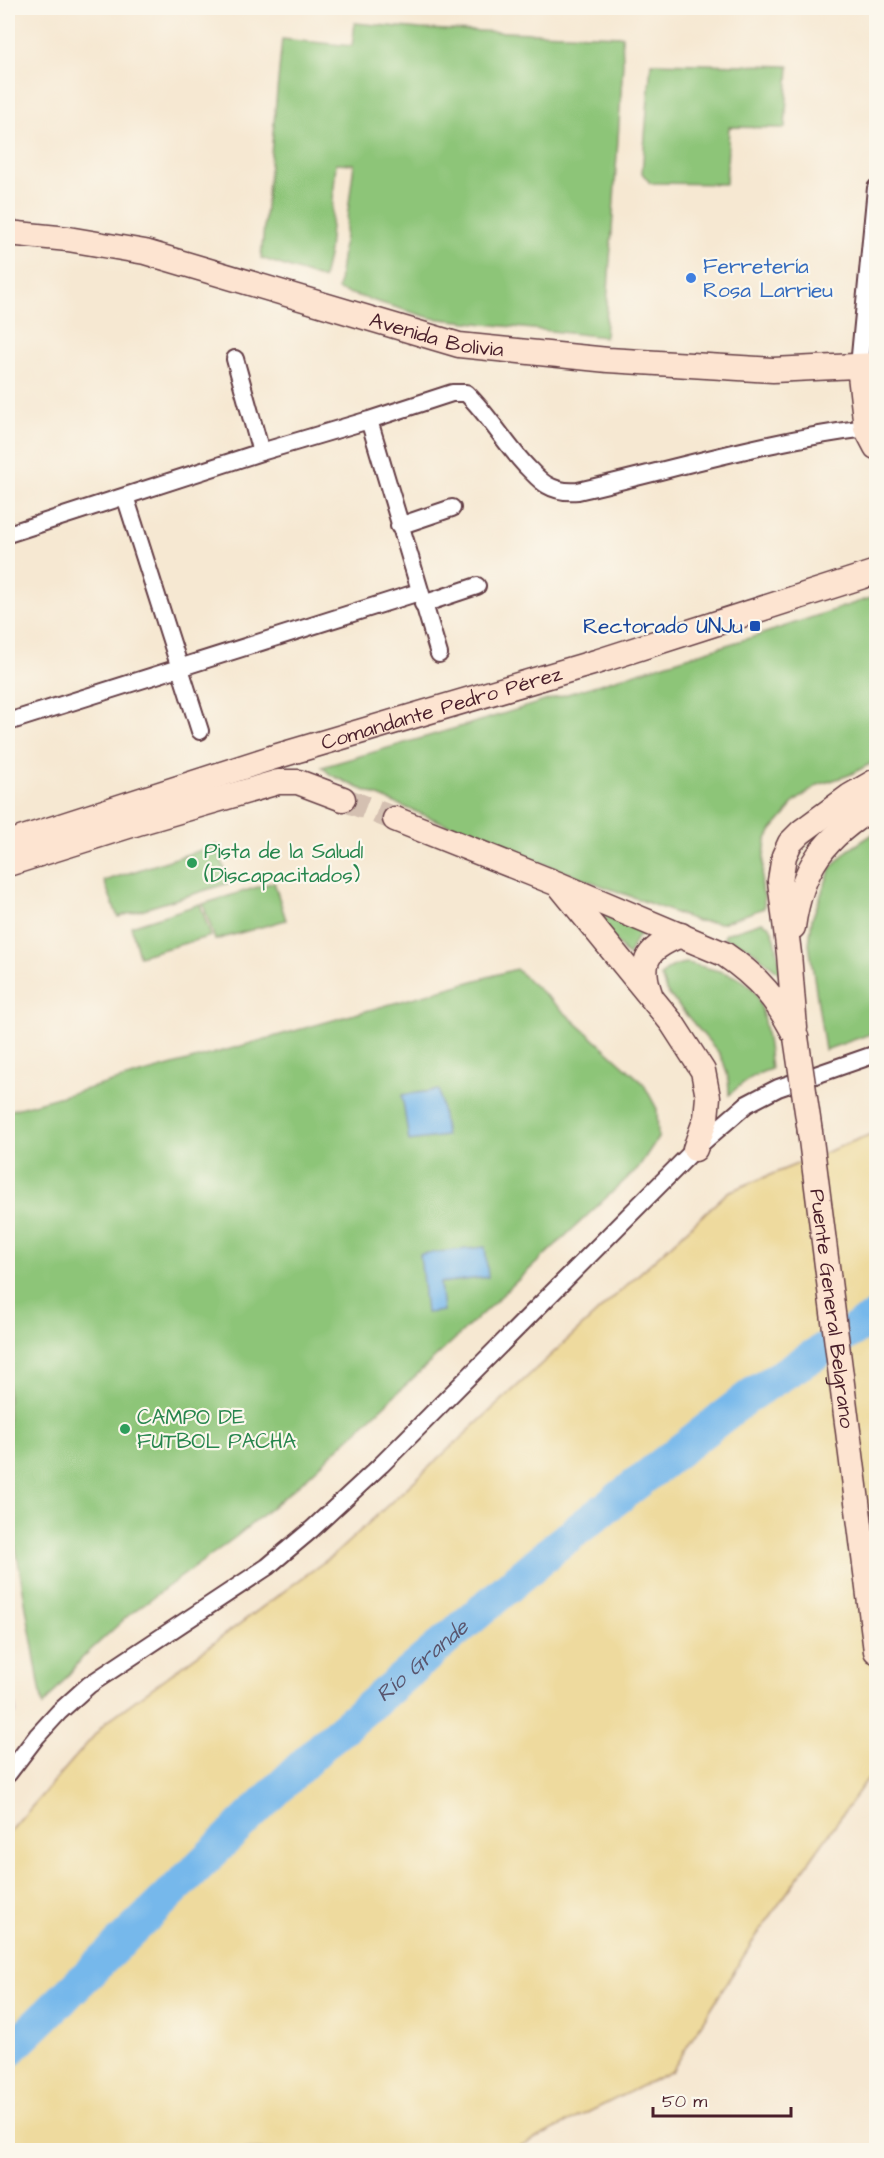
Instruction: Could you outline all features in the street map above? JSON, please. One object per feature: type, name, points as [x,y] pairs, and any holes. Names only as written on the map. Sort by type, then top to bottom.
[{"type":"main road","name":"Avenida Bolivia","points":[[8,233],[68,239],[145,252],[459,345],[683,365],[773,370],[868,366]]},
{"type":"main road","points":[[868,366],[871,438]]},
{"type":"main road","name":"Comandante Pedro Pérez","points":[[8,843],[271,758],[618,655],[876,572]]},
{"type":"main road","points":[[789,954],[780,881],[784,856],[790,843],[801,832],[850,796],[876,781]]},
{"type":"main road","points":[[8,864],[138,823],[278,783],[298,782],[343,799]]},
{"type":"main road","points":[[789,954],[796,905],[813,861],[836,834],[876,807]]},
{"type":"main road","points":[[395,819],[724,954],[749,971],[776,1002],[796,1037]]},
{"type":"main road","points":[[558,884],[650,996],[689,1047],[703,1071],[707,1085],[706,1118],[694,1149]]},
{"type":"main road","points":[[650,996],[644,976],[649,957],[663,942],[681,935]]},
{"type":"main road","name":"Puente General Belgrano","points":[[789,954],[796,1037],[876,1652]]},
{"type":"street","points":[[868,366],[876,188]]},
{"type":"street","points":[[235,359],[261,452]]},
{"type":"street","points":[[8,534],[452,393],[466,393],[478,404],[517,457],[542,482],[554,489],[566,492],[578,492],[725,455],[827,433],[871,438]]},
{"type":"street","points":[[369,420],[439,654]]},
{"type":"street","points":[[125,496],[200,731]]},
{"type":"street","points":[[399,526],[452,508]]},
{"type":"street","points":[[8,722],[178,666],[421,598],[477,586]]},
{"type":"street","points":[[8,1774],[37,1736],[89,1685],[267,1567],[311,1530],[381,1464],[694,1149],[747,1104],[778,1088],[876,1054]]},
{"type":"shaded area","points":[[8,1656],[17,1712],[8,1722]]},
{"type":"green space","points":[[355,23],[420,29],[622,36],[623,63],[605,337],[431,318],[338,290],[354,164],[336,163],[329,251],[323,279],[261,258],[282,39],[352,46]]},
{"type":"green space","points":[[651,63],[789,66],[785,128],[729,127],[726,184],[650,183],[642,173]]},
{"type":"green space","points":[[876,596],[876,761],[849,775],[818,785],[792,804],[766,841],[761,888],[764,895],[764,908],[722,923],[697,921],[525,857],[359,788],[331,775],[322,767],[759,635]]},
{"type":"green space","points":[[876,832],[876,1032],[825,1050],[809,944],[812,919],[831,868],[847,851]]},
{"type":"green space","name":"Pista de la Salud1 (Discapacitados)","points":[[217,845],[229,883],[118,917],[104,881]]},
{"type":"green space","points":[[274,882],[286,920],[215,940],[203,904]]},
{"type":"green space","points":[[200,904],[211,936],[139,956],[131,926]]},
{"type":"green space","points":[[590,910],[646,931],[637,937],[628,956]]},
{"type":"green space","points":[[762,922],[770,926],[775,938],[782,975],[748,947],[724,938],[725,934]]},
{"type":"green space","points":[[688,963],[742,980],[755,992],[761,1007],[771,1069],[748,1079],[729,1095],[727,1073],[719,1053],[666,991],[661,976],[673,966]]},
{"type":"green space","points":[[516,969],[643,1083],[657,1109],[658,1138],[638,1168],[303,1481],[237,1536],[130,1614],[83,1657],[43,1706],[14,1537],[12,1537],[8,1515],[8,1111]]},
{"type":"sand","points":[[876,1132],[876,1767],[755,1938],[672,2071],[512,2150],[8,2150],[8,1834],[106,1722],[336,1553],[728,1192]]},
{"type":"water","points":[[439,1090],[446,1136],[409,1141],[402,1095]]},
{"type":"water","points":[[485,1247],[488,1277],[440,1283],[443,1311],[426,1313],[420,1254]]},
{"type":"waterway","name":"Río Grande","points":[[8,2052],[322,1746],[559,1544],[752,1394],[876,1316]]},
{"type":"tunnel","points":[[343,799],[395,819]]},
{"type":"place","name":"Ferretería Rosa Larrieu","points":[[691,278]]},
{"type":"place","name":"Rectorado UNJu","points":[[755,626]]},
{"type":"place","name":"Pista de la Salud1 (Discapacitados)","points":[[192,863]]},
{"type":"place","name":"CAMPO DE FUTBOL PACHA","points":[[125,1429]]}]
